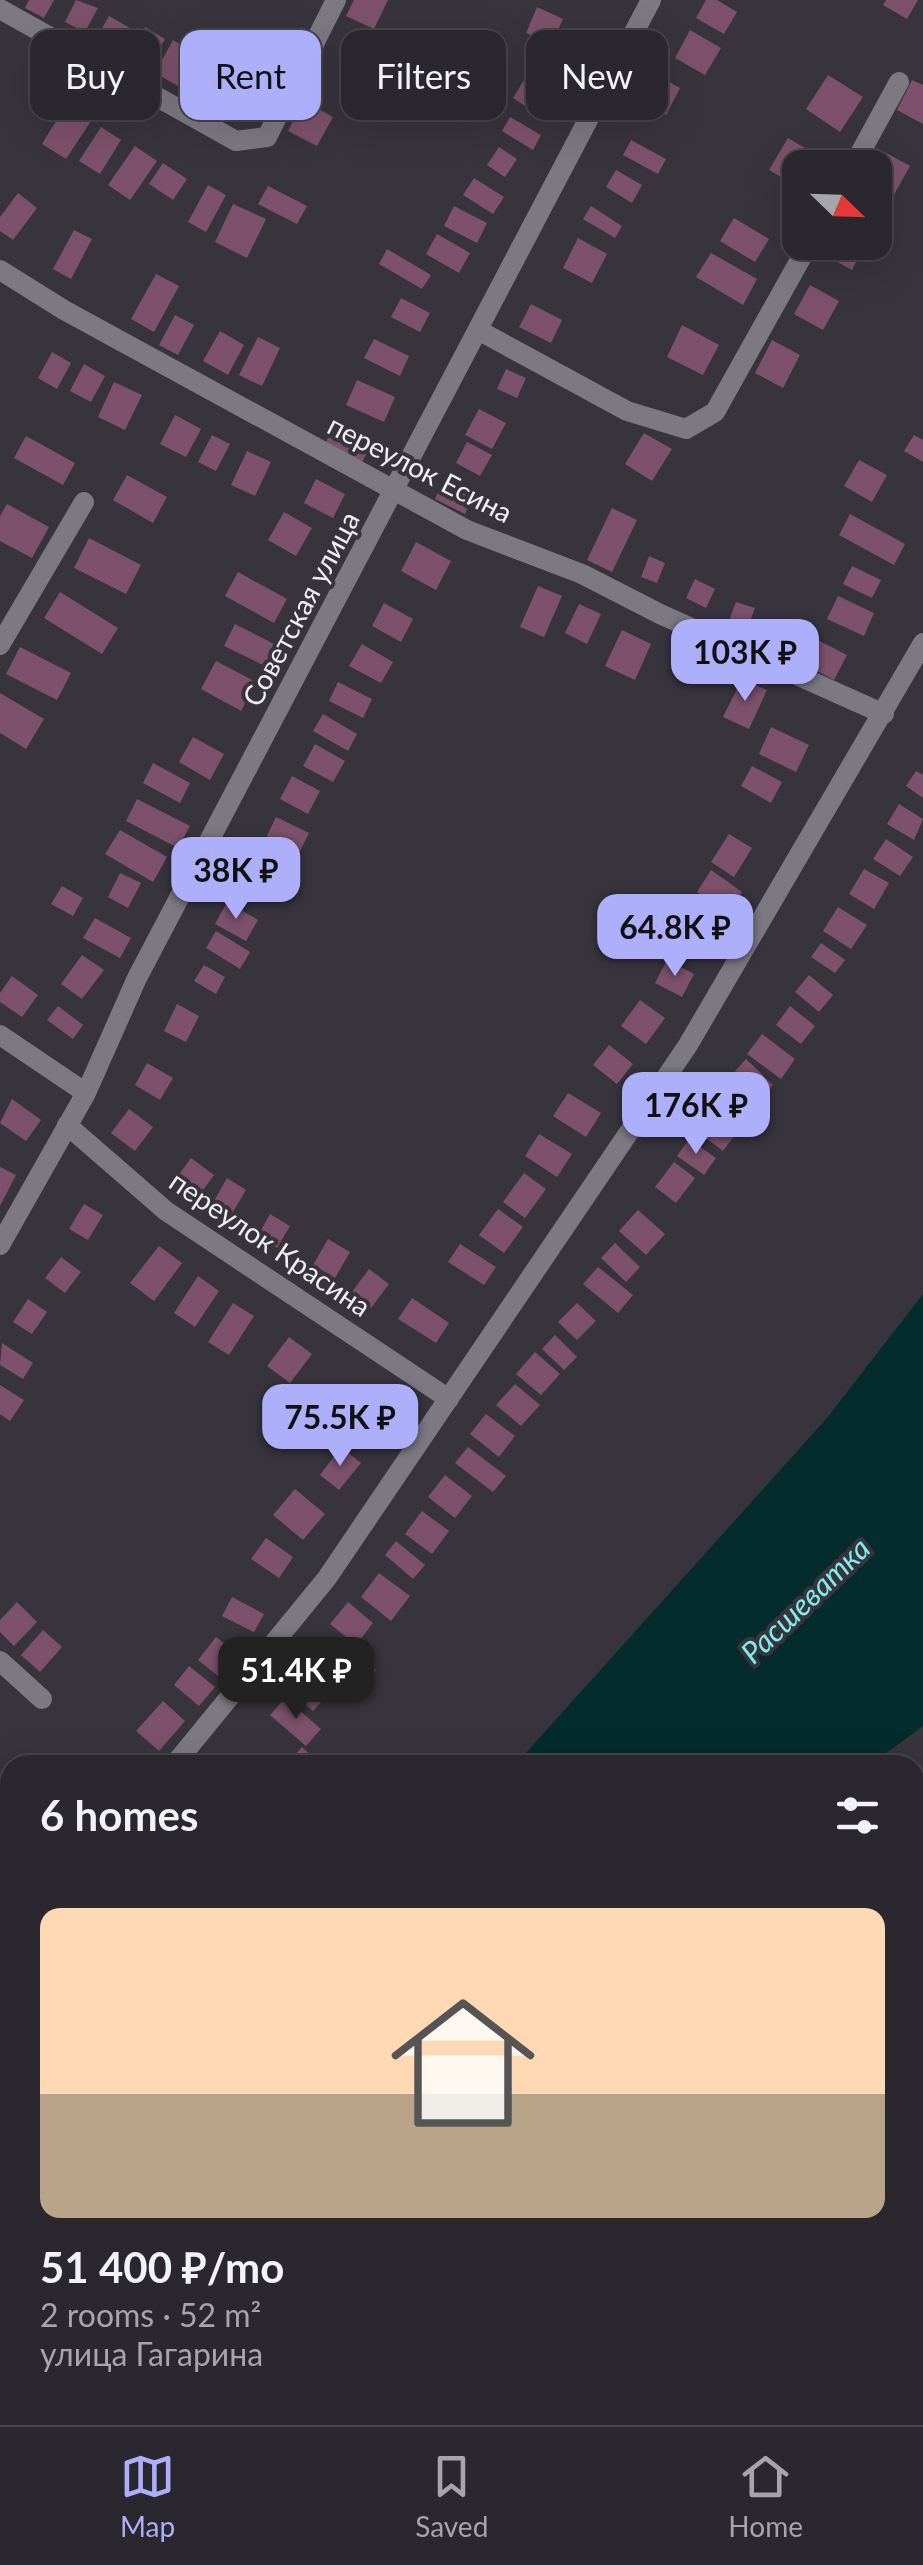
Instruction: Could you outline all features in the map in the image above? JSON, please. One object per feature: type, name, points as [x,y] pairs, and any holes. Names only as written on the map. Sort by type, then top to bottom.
[{"type":"street","points":[[0,9],[236,141],[267,137],[336,0]]},
{"type":"street","name":"Советская улица","points":[[0,1245],[86,1093],[137,978],[651,0]]},
{"type":"street","points":[[862,150],[899,82]]},
{"type":"street","points":[[478,330],[627,411],[686,429],[716,412],[800,260]]},
{"type":"street","name":"переулок Есина","points":[[0,270],[64,310],[467,530],[582,574],[660,614],[884,714]]},
{"type":"street","points":[[0,644],[84,502]]},
{"type":"street","points":[[182,1755],[327,1578],[688,1045],[923,643]]},
{"type":"street","points":[[0,1035],[86,1093]]},
{"type":"street","name":"переулок Красина","points":[[67,1124],[166,1210],[449,1399]]},
{"type":"street","points":[[0,1661],[42,1699]]},
{"type":"water","name":"Расшеватка","points":[[923,1294],[923,1726],[884,1755],[524,1755],[827,1418]]},
{"type":"building","points":[[29,0],[54,0],[44,18],[25,8]]},
{"type":"building","points":[[76,0],[98,8],[86,30],[65,22]]},
{"type":"building","points":[[354,0],[388,0],[374,29],[346,16]]},
{"type":"building","points":[[706,0],[717,0],[737,12],[724,34],[696,18]]},
{"type":"building","points":[[886,0],[918,0],[907,19],[883,5]]},
{"type":"building","points":[[537,7],[563,19],[558,30],[527,30]]},
{"type":"building","points":[[109,16],[130,28],[129,30],[101,30]]},
{"type":"building","points":[[690,30],[721,48],[705,75],[675,58]]},
{"type":"building","points":[[173,40],[180,44],[178,86],[160,76],[160,64]]},
{"type":"building","points":[[828,75],[863,97],[840,132],[806,109]]},
{"type":"building","points":[[524,80],[526,81],[526,106],[513,98]]},
{"type":"building","points":[[912,80],[923,85],[923,124],[897,110]]},
{"type":"building","points":[[668,82],[680,88],[668,111]]},
{"type":"building","points":[[321,110],[333,117],[317,146],[288,131],[294,120],[321,120]]},
{"type":"building","points":[[510,117],[541,135],[533,150],[502,131]]},
{"type":"building","points":[[57,120],[91,121],[66,159],[42,144]]},
{"type":"building","points":[[101,127],[121,140],[100,174],[79,161]]},
{"type":"building","points":[[788,138],[808,150],[782,150],[782,177],[769,170]]},
{"type":"building","points":[[631,140],[666,159],[658,174],[623,155]]},
{"type":"building","points":[[135,146],[157,161],[130,200],[108,185]]},
{"type":"building","points":[[499,147],[517,159],[505,177],[487,165]]},
{"type":"building","points":[[892,156],[910,166],[892,198]]},
{"type":"building","points":[[163,163],[187,179],[173,200],[149,184]]},
{"type":"building","points":[[616,170],[642,185],[632,203],[606,187]]},
{"type":"building","points":[[474,178],[504,197],[493,214],[463,195]]},
{"type":"building","points":[[208,185],[226,195],[206,232],[188,222]]},
{"type":"building","points":[[268,186],[307,206],[297,224],[258,204]]},
{"type":"building","points":[[18,193],[37,208],[13,240],[0,231],[0,217]]},
{"type":"building","points":[[233,204],[266,219],[247,258],[215,242]]},
{"type":"building","points":[[454,206],[487,223],[477,243],[444,226]]},
{"type":"building","points":[[591,206],[622,226],[615,238],[583,219]]},
{"type":"building","points":[[734,218],[769,239],[755,262],[720,241]]},
{"type":"building","points":[[74,230],[92,239],[71,279],[53,269]]},
{"type":"building","points":[[437,234],[470,253],[459,273],[426,254]]},
{"type":"building","points":[[578,238],[607,254],[592,283],[563,268]]},
{"type":"building","points":[[387,249],[431,275],[422,289],[379,264]]},
{"type":"building","points":[[711,253],[757,279],[743,305],[696,277]]},
{"type":"building","points":[[834,260],[857,260],[852,270]]},
{"type":"building","points":[[156,274],[179,286],[154,332],[131,319]]},
{"type":"building","points":[[810,285],[839,301],[823,330],[794,314]]},
{"type":"building","points":[[401,298],[430,313],[420,332],[391,317]]},
{"type":"building","points":[[531,304],[562,320],[551,343],[519,327]]},
{"type":"building","points":[[175,315],[194,325],[178,355],[159,345]]},
{"type":"building","points":[[682,325],[719,345],[703,375],[667,357]]},
{"type":"building","points":[[220,331],[244,345],[228,375],[203,361]]},
{"type":"building","points":[[258,337],[280,348],[262,386],[239,375]]},
{"type":"building","points":[[374,339],[409,356],[400,376],[364,358]]},
{"type":"building","points":[[772,340],[800,355],[783,388],[755,373]]},
{"type":"building","points":[[52,352],[71,363],[57,389],[38,378]]},
{"type":"building","points":[[84,364],[105,376],[91,402],[70,391]]},
{"type":"building","points":[[506,369],[526,378],[517,398],[497,389]]},
{"type":"building","points":[[357,380],[395,397],[384,422],[346,405]]},
{"type":"building","points":[[114,382],[142,395],[125,430],[98,417]]},
{"type":"building","points":[[479,409],[506,423],[492,449],[465,435]]},
{"type":"building","points":[[175,415],[201,429],[186,457],[160,444]]},
{"type":"building","points":[[336,422],[373,442],[361,464],[325,444]]},
{"type":"building","points":[[644,433],[672,449],[652,481],[625,464]]},
{"type":"building","points":[[212,435],[230,444],[216,471],[198,462]]},
{"type":"building","points":[[914,435],[923,440],[923,462],[904,451]]},
{"type":"building","points":[[26,436],[75,463],[63,485],[14,458]]},
{"type":"building","points":[[467,442],[492,455],[480,476],[456,463]]},
{"type":"building","points":[[247,451],[271,462],[255,496],[231,485]]},
{"type":"building","points":[[859,460],[887,475],[872,502],[844,486]]},
{"type":"building","points":[[127,475],[167,497],[153,523],[113,500]]},
{"type":"building","points":[[445,478],[475,493],[465,514],[435,499]]},
{"type":"building","points":[[316,479],[345,494],[333,518],[304,503]]},
{"type":"building","points":[[7,504],[49,527],[32,558],[0,541],[0,516]]},
{"type":"building","points":[[612,508],[637,520],[612,572],[587,560]]},
{"type":"building","points":[[284,512],[312,528],[296,556],[268,540]]},
{"type":"building","points":[[850,514],[905,544],[894,565],[839,535]]},
{"type":"building","points":[[89,538],[141,565],[126,594],[74,568]]},
{"type":"building","points":[[416,542],[451,561],[436,590],[401,571]]},
{"type":"building","points":[[649,556],[665,563],[657,583],[641,577]]},
{"type":"building","points":[[852,566],[881,580],[872,598],[843,584]]},
{"type":"building","points":[[238,572],[287,599],[274,623],[225,596]]},
{"type":"building","points":[[695,579],[715,589],[706,608],[686,598]]},
{"type":"building","points":[[538,586],[562,596],[544,637],[520,627]]},
{"type":"building","points":[[60,592],[118,628],[102,654],[44,618]]},
{"type":"building","points":[[838,596],[874,613],[864,636],[827,619]]},
{"type":"building","points":[[736,602],[755,608],[748,627],[729,620]]},
{"type":"building","points":[[384,603],[413,619],[401,642],[372,626]]},
{"type":"building","points":[[579,604],[601,614],[587,644],[565,633]]},
{"type":"building","points":[[235,624],[276,645],[265,666],[224,646]]},
{"type":"building","points":[[622,630],[651,644],[635,680],[605,666]]},
{"type":"building","points":[[808,635],[847,655],[834,680],[795,660]]},
{"type":"building","points":[[362,644],[393,662],[381,683],[349,666]]},
{"type":"building","points":[[20,647],[71,673],[57,700],[6,674]]},
{"type":"building","points":[[216,661],[256,682],[241,711],[201,689]]},
{"type":"building","points":[[742,679],[767,690],[749,729],[723,717]]},
{"type":"building","points":[[338,682],[372,699],[363,718],[329,701]]},
{"type":"building","points":[[0,693],[44,719],[26,749],[0,733]]},
{"type":"building","points":[[323,714],[357,734],[348,751],[313,731]]},
{"type":"building","points":[[771,727],[809,745],[796,772],[759,754]]},
{"type":"building","points":[[193,737],[224,754],[210,780],[179,762]]},
{"type":"building","points":[[315,744],[345,761],[333,782],[303,766]]},
{"type":"building","points":[[153,763],[190,783],[180,803],[143,783]]},
{"type":"building","points":[[752,766],[782,782],[771,803],[741,786]]},
{"type":"building","points":[[916,771],[923,775],[923,798],[906,786]]},
{"type":"building","points":[[292,776],[320,791],[308,814],[280,799]]},
{"type":"building","points":[[137,799],[190,826],[178,848],[126,821]]},
{"type":"building","points":[[899,804],[923,819],[914,840],[887,824]]},
{"type":"building","points":[[276,817],[309,833],[299,853],[266,838]]},
{"type":"building","points":[[120,830],[167,857],[153,882],[105,854]]},
{"type":"building","points":[[729,834],[752,848],[734,877],[711,862]]},
{"type":"building","points":[[886,839],[913,857],[900,876],[873,859]]},
{"type":"building","points":[[261,850],[288,867],[278,884],[250,867]]},
{"type":"building","points":[[864,869],[889,883],[874,909],[849,894]]},
{"type":"building","points":[[711,870],[742,892],[727,913],[697,892]]},
{"type":"building","points":[[120,873],[141,883],[128,908],[108,897]]},
{"type":"building","points":[[62,886],[83,898],[73,916],[51,904]]},
{"type":"building","points":[[227,902],[258,920],[246,941],[215,924]]},
{"type":"building","points":[[838,907],[867,925],[851,949],[823,931]]},
{"type":"building","points":[[95,918],[131,938],[120,958],[83,938]]},
{"type":"building","points":[[688,921],[711,936],[699,955],[676,940]]},
{"type":"building","points":[[216,931],[250,952],[240,969],[206,948]]},
{"type":"building","points":[[821,943],[845,960],[835,973],[811,957]]},
{"type":"building","points":[[82,955],[104,970],[82,999],[61,984]]},
{"type":"building","points":[[667,960],[694,974],[682,997],[655,983]]},
{"type":"building","points":[[204,965],[225,977],[216,994],[194,981]]},
{"type":"building","points":[[809,975],[833,995],[819,1012],[795,992]]},
{"type":"building","points":[[12,976],[38,995],[22,1017],[0,1002],[0,993]]},
{"type":"building","points":[[640,1000],[665,1018],[646,1044],[621,1026]]},
{"type":"building","points":[[177,1004],[199,1016],[186,1042],[164,1031]]},
{"type":"building","points":[[58,1006],[83,1025],[73,1039],[47,1020]]},
{"type":"building","points":[[790,1006],[815,1026],[801,1044],[776,1025]]},
{"type":"building","points":[[762,1034],[795,1059],[781,1079],[747,1054]]},
{"type":"building","points":[[609,1045],[633,1064],[617,1084],[593,1065]]},
{"type":"building","points":[[746,1059],[773,1085],[762,1096],[735,1071]]},
{"type":"building","points":[[147,1063],[173,1078],[160,1100],[135,1085]]},
{"type":"building","points":[[733,1080],[761,1104],[749,1118],[721,1094]]},
{"type":"building","points":[[568,1093],[601,1113],[586,1137],[553,1116]]},
{"type":"building","points":[[12,1099],[41,1120],[26,1141],[0,1123]]},
{"type":"building","points":[[129,1109],[153,1127],[135,1151],[111,1133]]},
{"type":"building","points":[[710,1109],[738,1131],[723,1151],[694,1129]]},
{"type":"building","points":[[539,1134],[572,1154],[557,1177],[525,1156]]},
{"type":"building","points":[[689,1139],[716,1158],[704,1175],[677,1156]]},
{"type":"building","points":[[191,1158],[214,1175],[195,1201],[172,1184]]},
{"type":"building","points":[[674,1162],[695,1178],[676,1203],[655,1187]]},
{"type":"building","points":[[0,1167],[16,1175],[0,1206]]},
{"type":"building","points":[[524,1173],[546,1189],[525,1218],[503,1202]]},
{"type":"building","points":[[227,1178],[246,1190],[233,1212],[214,1201]]},
{"type":"building","points":[[84,1204],[103,1215],[88,1240],[69,1229]]},
{"type":"building","points":[[498,1209],[523,1227],[504,1253],[479,1235]]},
{"type":"building","points":[[638,1210],[665,1234],[646,1255],[619,1231]]},
{"type":"building","points":[[270,1214],[290,1226],[277,1248],[257,1237]]},
{"type":"building","points":[[328,1239],[350,1252],[335,1278],[313,1265]]},
{"type":"building","points":[[615,1243],[640,1267],[626,1282],[601,1258]]},
{"type":"building","points":[[460,1244],[496,1267],[484,1285],[448,1262]]},
{"type":"building","points":[[159,1246],[182,1263],[154,1301],[130,1283]]},
{"type":"building","points":[[61,1257],[81,1272],[65,1293],[45,1278]]},
{"type":"building","points":[[598,1267],[633,1295],[618,1313],[583,1284]]},
{"type":"building","points":[[369,1269],[389,1284],[371,1308],[351,1293]]},
{"type":"building","points":[[198,1276],[219,1291],[195,1327],[174,1313]]},
{"type":"building","points":[[412,1298],[449,1323],[436,1343],[398,1319]]},
{"type":"building","points":[[28,1299],[47,1312],[32,1334],[13,1322]]},
{"type":"building","points":[[233,1303],[254,1316],[229,1355],[208,1342]]},
{"type":"building","points":[[577,1303],[596,1321],[577,1340],[558,1322]]},
{"type":"building","points":[[555,1335],[577,1357],[564,1370],[542,1349]]},
{"type":"building","points":[[289,1337],[312,1354],[290,1383],[267,1366]]},
{"type":"building","points":[[2,1343],[33,1363],[23,1379],[0,1365]]},
{"type":"building","points":[[535,1352],[560,1374],[541,1395],[516,1374]]},
{"type":"building","points":[[377,1384],[399,1401],[377,1429],[355,1412]]},
{"type":"building","points":[[515,1384],[540,1405],[521,1426],[496,1405]]},
{"type":"building","points":[[0,1385],[24,1400],[10,1421],[0,1414]]},
{"type":"building","points":[[486,1414],[515,1436],[499,1457],[470,1434]]},
{"type":"building","points":[[341,1447],[361,1463],[339,1490],[320,1475]]},
{"type":"building","points":[[468,1447],[506,1476],[493,1492],[455,1463]]},
{"type":"building","points":[[445,1475],[472,1496],[455,1518],[428,1497]]},
{"type":"building","points":[[295,1489],[325,1514],[303,1540],[273,1515]]},
{"type":"building","points":[[422,1511],[449,1531],[432,1554],[405,1534]]},
{"type":"building","points":[[266,1538],[293,1557],[279,1578],[251,1559]]},
{"type":"building","points":[[396,1541],[425,1565],[413,1579],[385,1555]]},
{"type":"building","points":[[379,1573],[410,1596],[391,1621],[361,1597]]},
{"type":"building","points":[[232,1597],[264,1614],[254,1632],[222,1616]]},
{"type":"building","points":[[17,1602],[37,1622],[14,1646],[0,1632],[0,1620]]},
{"type":"building","points":[[348,1602],[373,1623],[356,1645],[330,1624]]},
{"type":"building","points":[[43,1630],[62,1647],[40,1672],[21,1655]]},
{"type":"building","points":[[216,1637],[240,1656],[222,1679],[198,1660]]},
{"type":"building","points":[[341,1640],[376,1670],[361,1687],[327,1657]]},
{"type":"building","points":[[189,1666],[215,1687],[199,1706],[174,1685]]},
{"type":"building","points":[[302,1666],[331,1691],[313,1711],[285,1687]]},
{"type":"building","points":[[285,1698],[321,1729],[306,1746],[270,1715]]},
{"type":"building","points":[[163,1701],[185,1721],[159,1751],[136,1731]]}]
